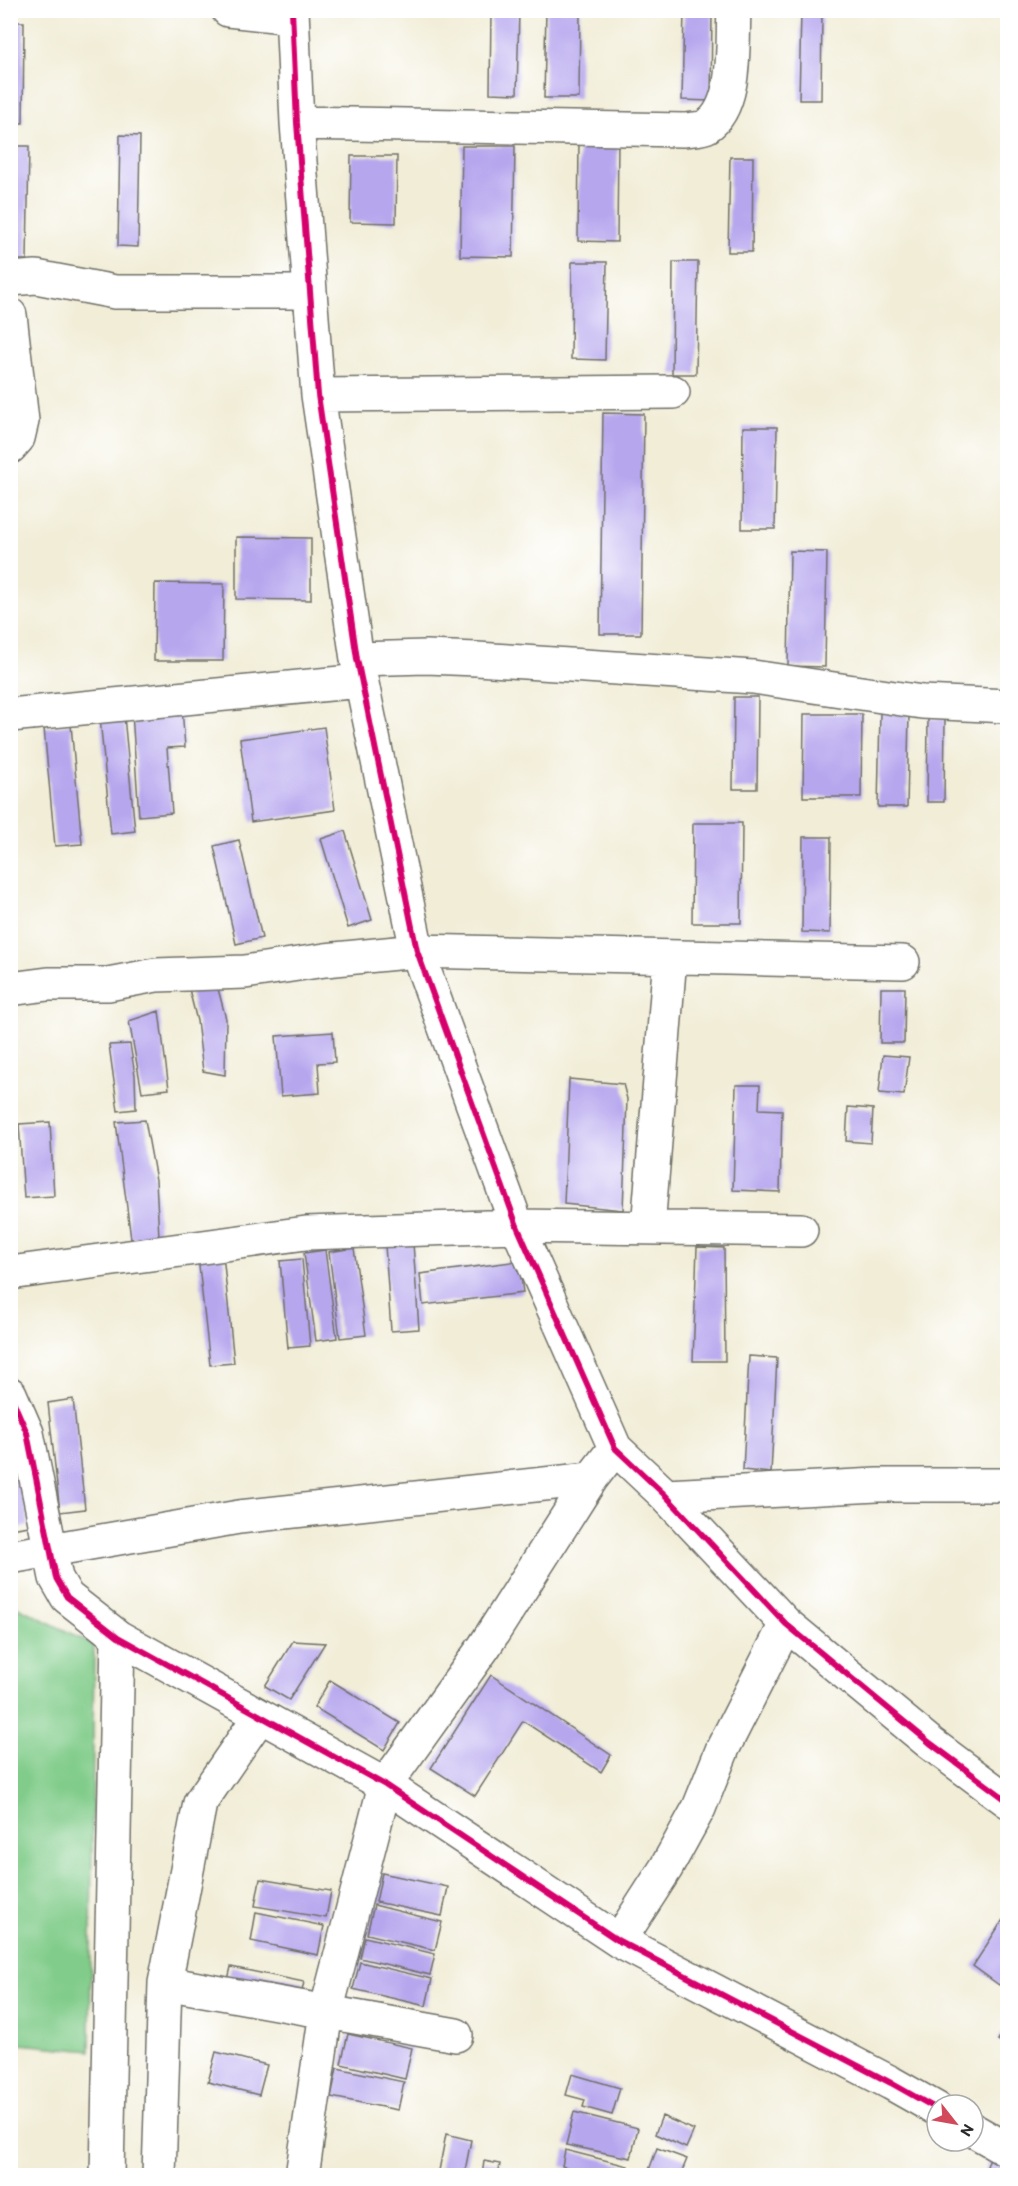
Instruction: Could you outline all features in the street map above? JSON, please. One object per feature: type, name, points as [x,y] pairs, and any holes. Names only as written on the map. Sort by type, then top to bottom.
[{"type":"street","points":[[228,10],[292,14],[297,123],[318,395],[359,670],[417,951],[517,1226],[615,1448],[666,1496],[786,1624],[930,1743],[1008,1801]]},
{"type":"street","points":[[297,123],[684,130],[706,127],[718,115],[730,93],[734,10]]},
{"type":"street","points":[[10,279],[36,277],[115,292],[310,292]]},
{"type":"street","points":[[10,315],[22,421],[18,438],[10,447]]},
{"type":"street","points":[[318,395],[673,393]]},
{"type":"street","points":[[10,715],[359,670],[426,657],[753,676],[922,702],[1008,706]]},
{"type":"street","points":[[10,989],[48,984],[108,984],[156,975],[245,972],[325,960],[417,951],[903,962]]},
{"type":"street","points":[[648,1228],[670,957]]},
{"type":"street","points":[[10,1273],[306,1233],[517,1226],[801,1230]]},
{"type":"street","points":[[10,1394],[27,1433],[56,1578],[67,1597],[118,1637],[385,1785],[619,1941],[925,2102]]},
{"type":"street","points":[[302,2175],[326,2012],[385,1785],[484,1647],[591,1479],[615,1448]]},
{"type":"street","points":[[10,1557],[239,1517],[591,1479]]},
{"type":"street","points":[[666,1496],[877,1485],[1008,1485]]},
{"type":"street","points":[[619,1941],[666,1868],[699,1808],[723,1748],[786,1624]]},
{"type":"street","points":[[106,2175],[118,1637]]},
{"type":"street","points":[[159,2175],[165,1983],[200,1803],[260,1716]]},
{"type":"street","points":[[165,1983],[456,2035]]},
{"type":"street","points":[[985,2137],[1008,2150]]},
{"type":"green space","points":[[10,1603],[94,1645],[90,2051],[11,2043]]},
{"type":"building","points":[[491,10],[519,10],[517,94],[490,93]]},
{"type":"building","points":[[546,10],[580,10],[579,98],[544,98]]},
{"type":"building","points":[[684,10],[712,10],[711,101],[682,100]]},
{"type":"building","points":[[801,12],[822,12],[821,100],[799,100]]},
{"type":"building","points":[[10,22],[24,22],[23,123],[10,123]]},
{"type":"building","points":[[120,135],[140,136],[138,247],[118,246]]},
{"type":"building","points":[[579,139],[618,139],[617,242],[578,241]]},
{"type":"building","points":[[10,146],[29,146],[27,260],[10,260]]},
{"type":"building","points":[[462,146],[515,146],[513,257],[460,256]]},
{"type":"building","points":[[351,156],[397,156],[396,223],[350,222]]},
{"type":"building","points":[[730,157],[753,157],[752,252],[728,252]]},
{"type":"building","points":[[572,262],[607,262],[605,360],[571,359]]},
{"type":"building","points":[[673,262],[698,262],[696,374],[672,374]]},
{"type":"building","points":[[603,413],[644,414],[641,634],[600,634]]},
{"type":"building","points":[[743,427],[777,427],[775,529],[742,529]]},
{"type":"building","points":[[236,537],[311,538],[311,600],[236,599]]},
{"type":"building","points":[[790,551],[827,552],[825,667],[788,666]]},
{"type":"building","points":[[155,583],[224,584],[223,661],[154,661]]},
{"type":"building","points":[[734,697],[758,697],[757,789],[733,789]]},
{"type":"building","points":[[182,708],[185,747],[167,748],[172,813],[139,816],[132,713]]},
{"type":"building","points":[[880,713],[909,713],[907,807],[878,807]]},
{"type":"building","points":[[804,714],[862,714],[861,797],[803,797]]},
{"type":"building","points":[[124,716],[135,831],[111,834],[100,718]]},
{"type":"building","points":[[928,719],[945,719],[944,802],[927,802]]},
{"type":"building","points":[[71,725],[82,844],[55,846],[44,728]]},
{"type":"building","points":[[324,727],[335,810],[251,822],[240,739]]},
{"type":"building","points":[[693,823],[742,823],[741,923],[692,923]]},
{"type":"building","points":[[345,831],[372,920],[348,928],[321,839]]},
{"type":"building","points":[[803,837],[831,837],[830,933],[802,932]]},
{"type":"building","points":[[239,840],[262,938],[236,944],[214,846]]},
{"type":"building","points":[[187,981],[216,981],[226,1019],[225,1075],[203,1071],[197,1021]]},
{"type":"building","points":[[881,988],[905,988],[904,1043],[880,1043]]},
{"type":"building","points":[[159,1011],[169,1089],[142,1092],[129,1021]]},
{"type":"building","points":[[333,1032],[335,1062],[318,1063],[320,1093],[281,1096],[276,1036]]},
{"type":"building","points":[[130,1044],[135,1075],[136,1109],[118,1111],[109,1045]]},
{"type":"building","points":[[883,1055],[909,1057],[904,1095],[879,1093]]},
{"type":"building","points":[[569,1079],[623,1084],[627,1099],[623,1210],[564,1204]]},
{"type":"building","points":[[736,1085],[760,1085],[759,1109],[782,1110],[780,1192],[733,1190]]},
{"type":"building","points":[[848,1107],[873,1109],[871,1143],[846,1141]]},
{"type":"building","points":[[145,1120],[156,1180],[159,1237],[131,1239],[116,1122]]},
{"type":"building","points":[[50,1122],[54,1196],[24,1198],[19,1124]]},
{"type":"building","points":[[413,1243],[419,1329],[391,1331],[385,1245]]},
{"type":"building","points":[[697,1247],[724,1248],[725,1361],[693,1361]]},
{"type":"building","points":[[354,1248],[366,1335],[340,1338],[329,1252]]},
{"type":"building","points":[[325,1250],[337,1338],[316,1341],[304,1253]]},
{"type":"building","points":[[223,1254],[234,1363],[210,1365],[198,1257]]},
{"type":"building","points":[[302,1259],[310,1346],[288,1348],[280,1261]]},
{"type":"building","points":[[519,1261],[523,1293],[423,1305],[420,1274]]},
{"type":"building","points":[[749,1356],[777,1358],[771,1473],[743,1470]]},
{"type":"building","points":[[73,1399],[85,1509],[60,1512],[48,1403]]},
{"type":"building","points":[[22,1467],[29,1526],[10,1529],[10,1468]]},
{"type":"building","points":[[293,1641],[325,1643],[289,1700],[265,1686]]},
{"type":"building","points":[[491,1675],[611,1755],[601,1772],[523,1721],[475,1796],[431,1768]]},
{"type":"building","points":[[330,1680],[400,1723],[384,1750],[314,1707]]},
{"type":"building","points":[[382,1873],[448,1887],[442,1916],[376,1902]]},
{"type":"building","points":[[260,1879],[331,1891],[326,1918],[255,1906]]},
{"type":"building","points":[[374,1905],[442,1922],[435,1950],[367,1934]]},
{"type":"building","points":[[256,1912],[324,1926],[318,1955],[251,1941]]},
{"type":"building","points":[[1008,1912],[1008,1972],[999,1985],[973,1966]]},
{"type":"building","points":[[365,1937],[435,1954],[430,1975],[360,1958]]},
{"type":"building","points":[[360,1962],[432,1979],[426,2006],[353,1989]]},
{"type":"building","points":[[231,1967],[304,1982],[300,1999],[227,1984]]},
{"type":"building","points":[[1008,2023],[1008,2047],[998,2040]]},
{"type":"building","points":[[348,2034],[412,2048],[405,2079],[341,2064]]},
{"type":"building","points":[[216,2052],[267,2065],[259,2095],[208,2082]]},
{"type":"building","points":[[337,2068],[404,2082],[398,2110],[331,2097]]},
{"type":"building","points":[[572,2074],[620,2088],[612,2115],[583,2107],[585,2100],[566,2095]]},
{"type":"building","points":[[574,2112],[638,2128],[631,2158],[566,2145]]},
{"type":"building","points":[[662,2116],[694,2130],[686,2148],[655,2134]]},
{"type":"building","points":[[446,2134],[471,2140],[464,2176],[438,2176]]},
{"type":"building","points":[[657,2148],[687,2159],[680,2176],[663,2176],[649,2170]]},
{"type":"building","points":[[565,2150],[628,2166],[626,2176],[568,2176],[569,2168],[562,2166]]},
{"type":"building","points":[[990,2157],[1008,2166],[1005,2176],[984,2176]]},
{"type":"building","points":[[484,2161],[500,2164],[498,2176],[482,2176]]},
{"type":"cycle path","points":[[292,10],[297,123],[318,395],[357,659],[417,951],[517,1226],[615,1448],[666,1496],[786,1624],[930,1743],[1008,1801]]},
{"type":"cycle path","points":[[10,1394],[27,1433],[56,1578],[67,1597],[118,1637],[385,1785],[619,1941],[925,2102]]}]
